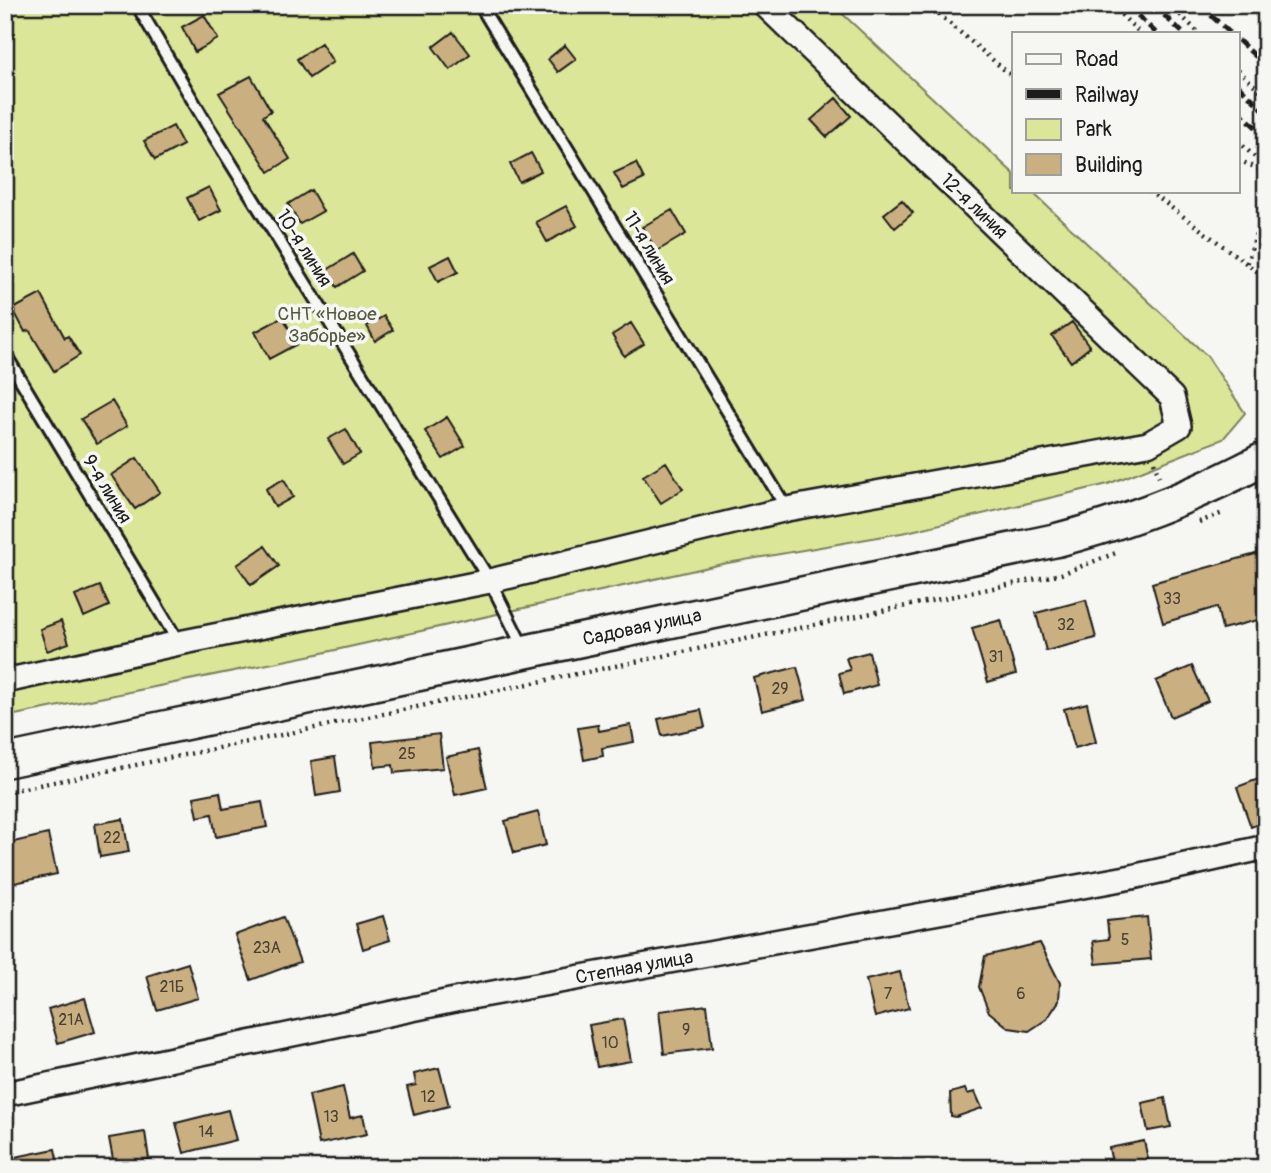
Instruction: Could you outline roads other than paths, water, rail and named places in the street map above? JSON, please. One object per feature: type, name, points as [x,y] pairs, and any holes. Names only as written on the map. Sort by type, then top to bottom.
[{"type":"main road","name":"Садовая улица","points":[[5,761],[1057,540],[1156,509],[1212,486],[1264,445]]},
{"type":"street","name":"12-я линия","points":[[765,5],[1172,397],[1180,426],[1147,444],[787,509]]},
{"type":"street","points":[[5,681],[490,581],[787,509]]},
{"type":"street","name":"Степная улица","points":[[5,1094],[460,999],[1132,877],[1266,847]]},
{"type":"lane","name":"10-я линия","points":[[137,5],[206,123],[490,581],[526,653]]},
{"type":"lane","name":"11-я линия","points":[[480,5],[787,509]]},
{"type":"lane","name":"9-я линия","points":[[5,354],[179,643]]},
{"type":"railway","points":[[1127,5],[1155,32]]},
{"type":"railway","points":[[1153,5],[1182,32]]},
{"type":"railway","points":[[1200,5],[1229,32]]},
{"type":"railway","points":[[1240,42],[1266,66]]},
{"type":"railway","points":[[1240,87],[1266,112]]},
{"type":"railway","points":[[1240,112],[1266,137]]},
{"type":"park label","name":"СНТ «Новое Заборье»","points":[[327,325]]}]
